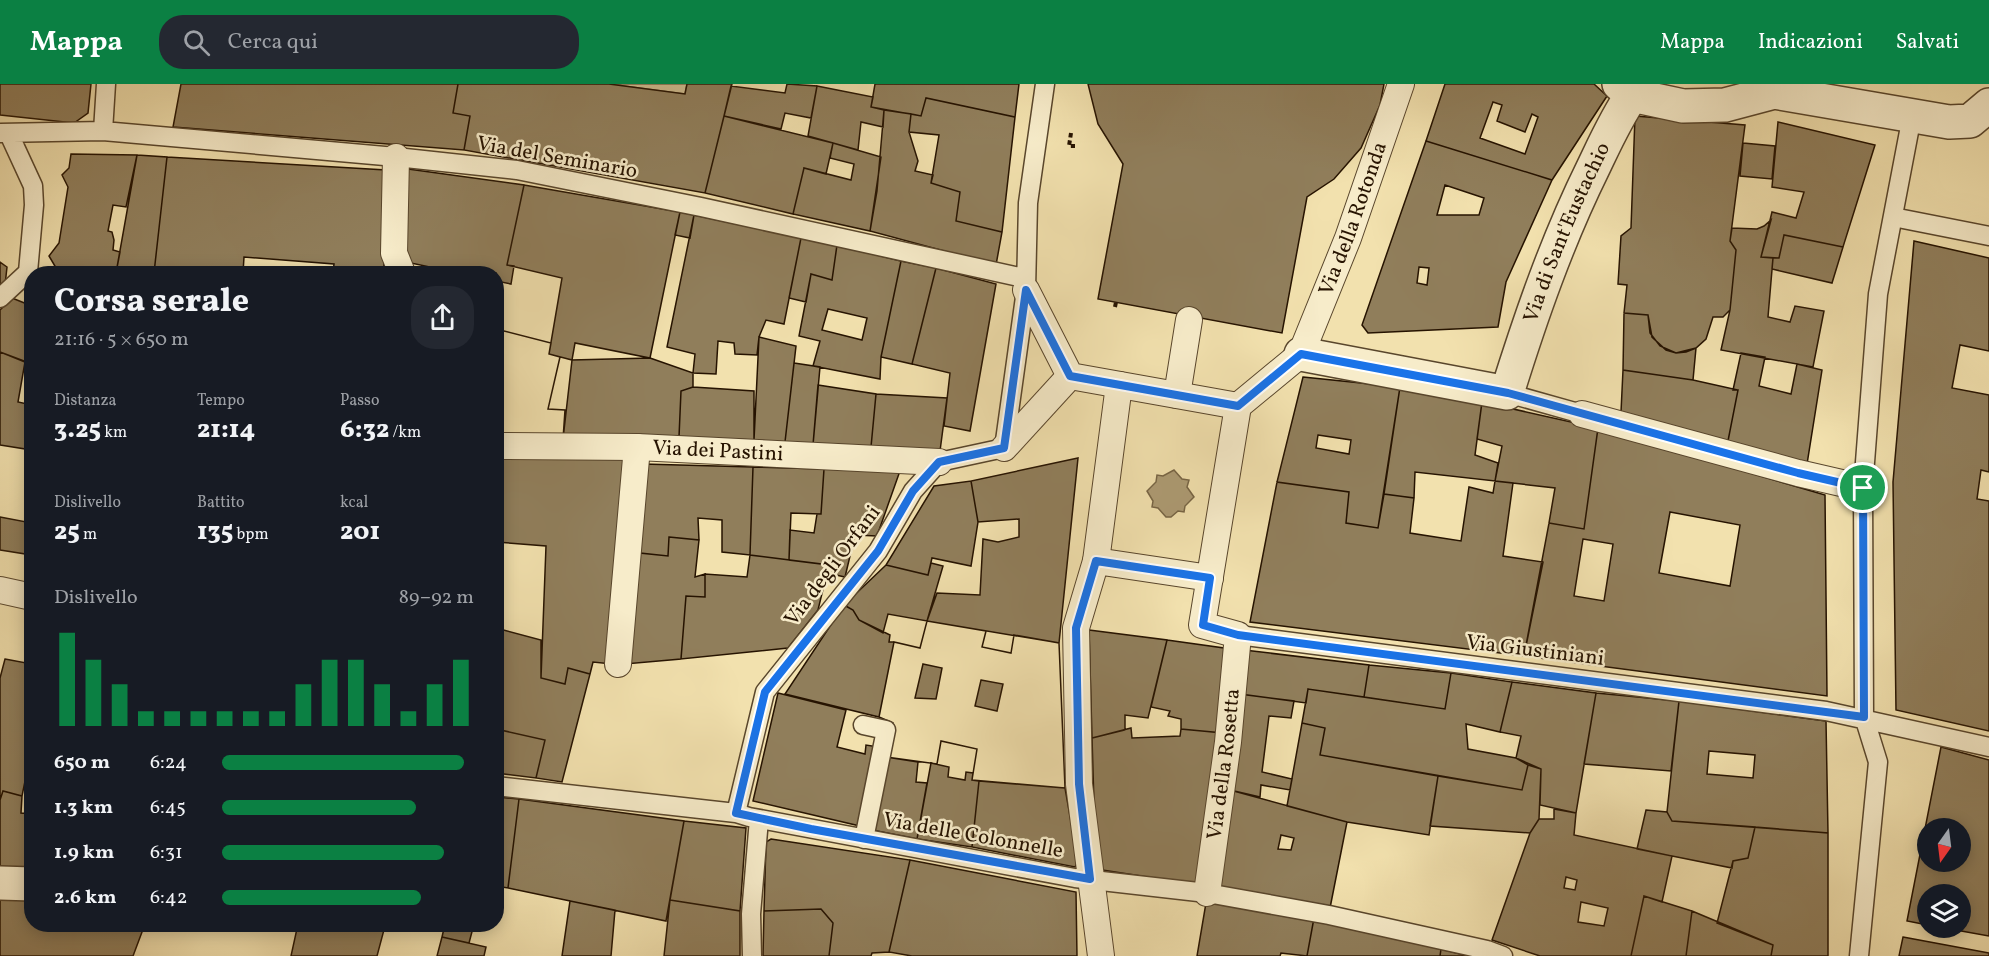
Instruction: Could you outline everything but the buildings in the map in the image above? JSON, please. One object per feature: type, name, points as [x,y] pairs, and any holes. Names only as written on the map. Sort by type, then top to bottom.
[{"type":"street","name":"Via della Rotonda","points":[[1301,354],[1351,228],[1401,84]]},
{"type":"street","points":[[1625,90],[1683,106],[1710,106],[1750,100],[1774,88],[1912,116],[1960,123],[1978,116],[1989,105]]},
{"type":"street","name":"Via di Sant'Eustachio","points":[[1508,393],[1527,328],[1559,243],[1618,116],[1625,90]]},
{"type":"street","points":[[396,157],[394,253],[399,266]]},
{"type":"street","points":[[1025,284],[1070,376]]},
{"type":"street","points":[[1177,395],[1189,320]]},
{"type":"street","points":[[1238,635],[1203,625],[1238,406],[1301,354],[1508,393]]},
{"type":"street","points":[[1070,376],[1238,406]]},
{"type":"street","points":[[1004,448],[1070,376]]},
{"type":"street","points":[[1101,956],[1085,875],[1079,784],[1076,628],[1096,561],[1119,386]]},
{"type":"street","points":[[1582,414],[1798,473],[1863,488]]},
{"type":"street","name":"Via dei Pastini","points":[[504,446],[637,447],[939,462]]},
{"type":"street","points":[[618,664],[637,447]]},
{"type":"street","points":[[1096,561],[1210,578]]},
{"type":"street","points":[[0,590],[24,595]]},
{"type":"street","name":"Via della Rosetta","points":[[1207,893],[1228,742],[1238,635]]},
{"type":"street","points":[[0,883],[24,884]]},
{"type":"lane","points":[[103,131],[106,84]]},
{"type":"lane","points":[[939,462],[1004,448],[1025,284],[1028,203],[1044,84]]},
{"type":"lane","points":[[1860,956],[1878,762],[1864,717],[1863,488],[1878,294],[1912,116]]},
{"type":"lane","name":"Via del Seminario","points":[[4,134],[103,131],[517,170],[700,207],[1025,284]]},
{"type":"lane","points":[[4,134],[33,186],[34,205],[29,266]]},
{"type":"lane","points":[[1893,217],[1989,236]]},
{"type":"lane","points":[[0,298],[24,276]]},
{"type":"lane","points":[[1508,393],[1582,414]]},
{"type":"lane","name":"Via degli Orfani","points":[[752,956],[748,816],[765,692],[878,551],[913,491],[939,462]]},
{"type":"lane","name":"Via Giustiniani","points":[[1238,635],[1826,711],[1864,717],[1989,747]]},
{"type":"lane","name":"Via delle Colonnelle","points":[[863,725],[886,730],[864,839]]},
{"type":"lane","name":"Via delle Colonnelle","points":[[504,787],[748,816],[864,839],[1207,893],[1339,917],[1487,950],[1503,956]]},
{"type":"path","points":[[1071,133],[1069,146],[1075,146]]},
{"type":"shaded area","points":[[609,84],[687,84],[685,94]]},
{"type":"shaded area","points":[[1174,470],[1182,479],[1189,480],[1187,487],[1194,497],[1185,506],[1184,512],[1178,511],[1171,517],[1166,517],[1158,508],[1152,507],[1153,501],[1147,491],[1156,482],[1157,475],[1163,476]]},
{"type":"route","points":[[1026,290],[1070,376],[1238,406],[1301,354],[1508,393],[1798,473],[1863,488],[1864,717],[1238,635],[1203,625],[1210,578],[1096,561],[1076,628],[1079,784],[1090,879],[749,818],[736,813],[765,692],[878,551],[913,491],[939,462],[1004,448],[1026,290]]}]
